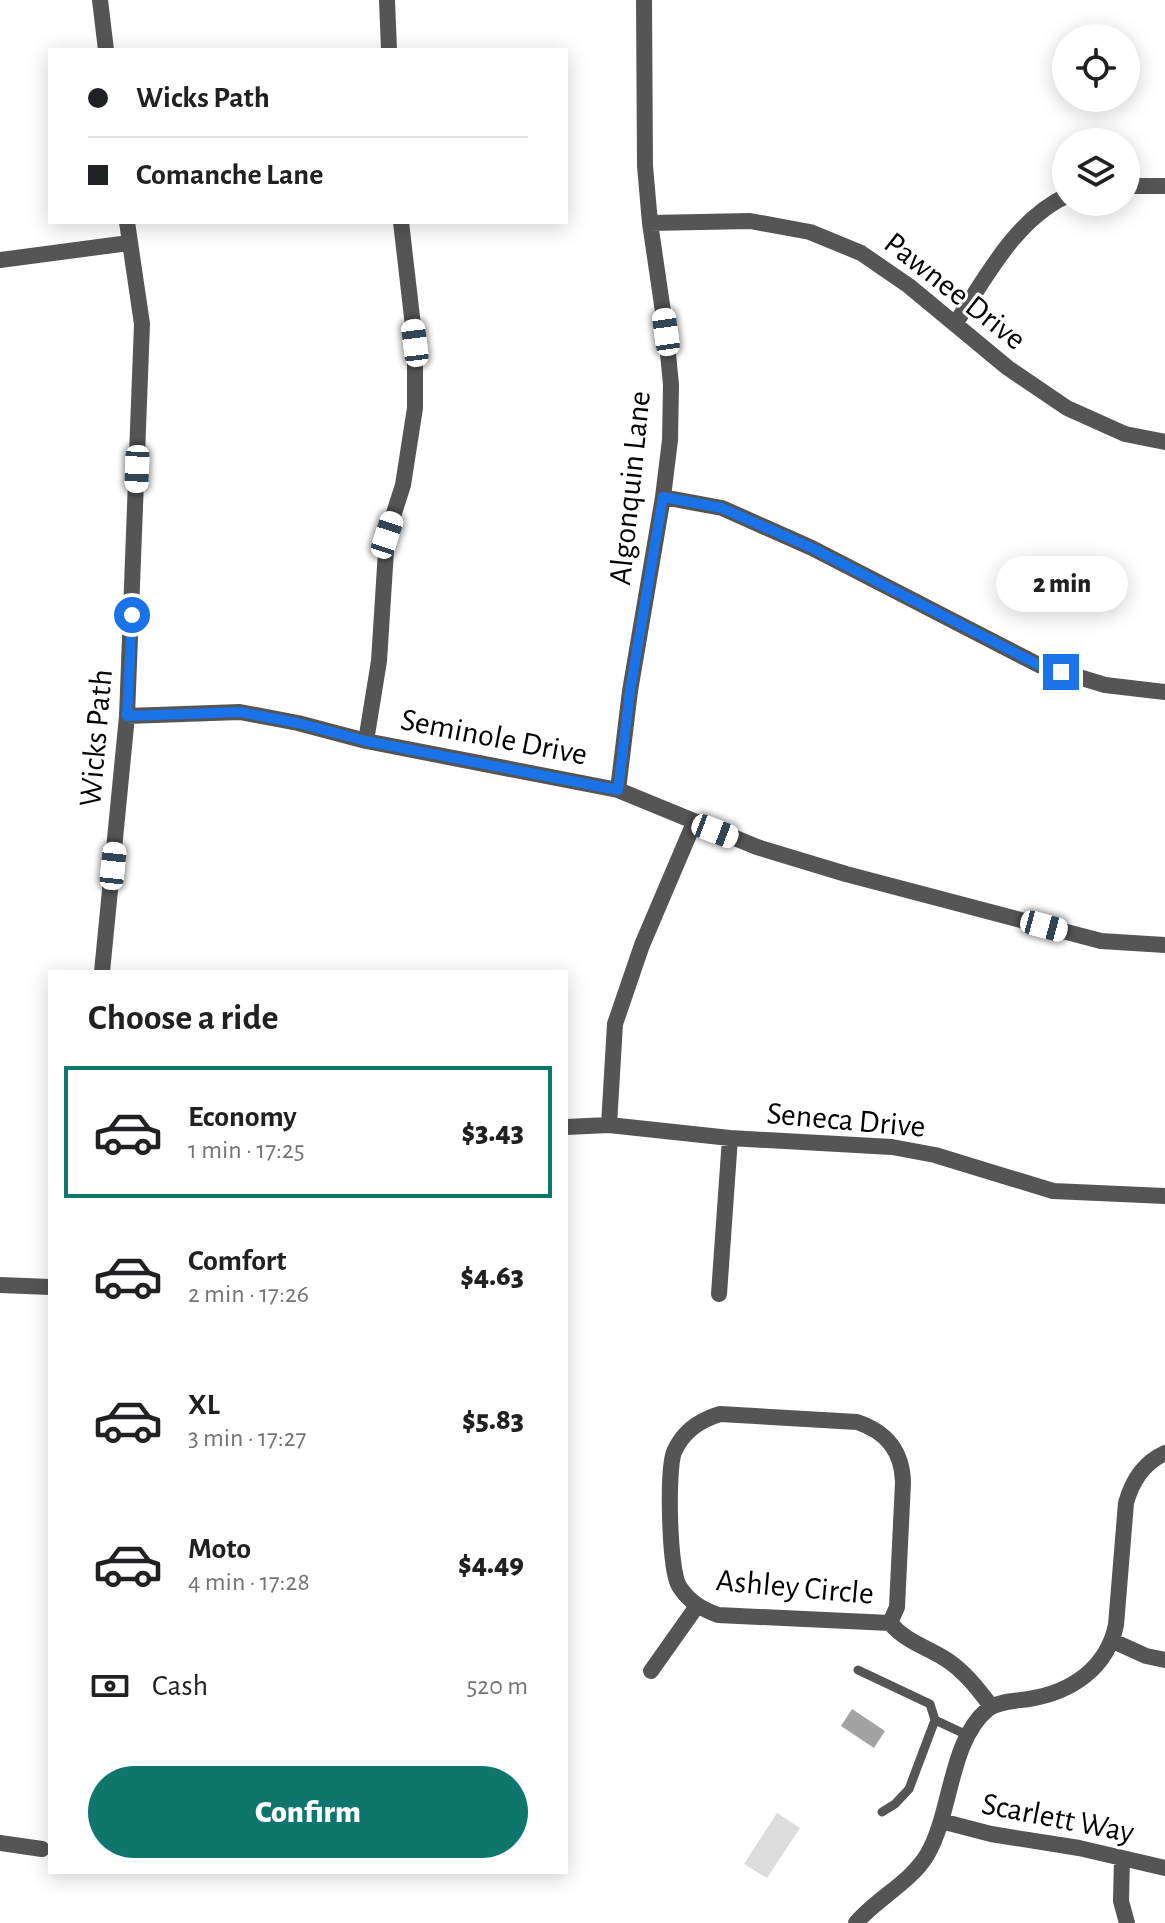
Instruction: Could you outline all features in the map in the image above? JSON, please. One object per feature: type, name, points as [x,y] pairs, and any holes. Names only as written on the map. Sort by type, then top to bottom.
[{"type":"street","points":[[100,0],[106,48]]},
{"type":"street","points":[[387,0],[389,48]]},
{"type":"street","name":"Algonquin Lane","points":[[618,790],[630,691],[670,440],[671,385],[645,166],[644,0]]},
{"type":"street","points":[[1140,186],[1165,186]]},
{"type":"street","points":[[955,324],[1008,244],[1052,203]]},
{"type":"street","name":"Pawnee Drive","points":[[650,223],[750,221],[810,232],[861,253],[909,286],[1008,368],[1067,408],[1125,434],[1165,442]]},
{"type":"street","name":"Wicks Path","points":[[102,970],[127,716],[142,324],[127,224]]},
{"type":"street","points":[[366,741],[379,661],[387,535],[403,485],[415,408],[415,343],[401,224]]},
{"type":"street","points":[[0,260],[129,243]]},
{"type":"street","points":[[663,497],[722,508],[812,548],[1039,665],[1105,685],[1165,692]]},
{"type":"street","name":"Seminole Drive","points":[[127,716],[240,712],[366,741],[618,790],[757,847],[846,874],[1101,941],[1165,945]]},
{"type":"street","points":[[609,1125],[615,1024],[642,945],[694,823]]},
{"type":"street","name":"Seneca Drive","points":[[568,1127],[609,1125],[730,1138],[892,1147],[935,1155],[1053,1191],[1165,1196]]},
{"type":"street","points":[[719,1294],[730,1138]]},
{"type":"street","points":[[0,1285],[48,1287]]},
{"type":"street","name":"Ashley Circle","points":[[890,1623],[897,1607],[903,1465],[887,1438],[873,1427],[857,1422],[720,1414],[704,1419],[686,1433],[670,1465],[672,1559],[679,1586],[697,1606],[718,1615],[890,1623],[906,1640],[946,1659],[962,1671],[991,1706]]},
{"type":"street","points":[[991,1706],[1056,1692],[1081,1681],[1100,1662],[1113,1641],[1116,1625],[1126,1503],[1131,1485],[1141,1470],[1155,1457],[1165,1453]]},
{"type":"street","name":"Ashley Circle","points":[[651,1671],[697,1606]]},
{"type":"street","points":[[1113,1641],[1146,1656],[1165,1660]]},
{"type":"street","name":"Scarlett Way","points":[[856,1923],[870,1907],[913,1873],[927,1855],[941,1821],[967,1735],[975,1721],[991,1706]]},
{"type":"street","name":"Scarlett Way","points":[[941,1821],[991,1834],[1079,1848],[1165,1868]]},
{"type":"street","points":[[0,1843],[42,1849]]},
{"type":"street","points":[[1122,1858],[1121,1901],[1127,1923]]},
{"type":"lane","points":[[858,1670],[930,1704],[935,1720],[909,1789],[882,1812]]},
{"type":"lane","points":[[935,1720],[967,1735]]},
{"type":"shaded area","points":[[852,1709],[885,1731],[874,1748],[841,1726]]},
{"type":"shaded area","points":[[777,1813],[800,1828],[767,1878],[744,1864]]},
{"type":"route","points":[[132,615],[127,716],[240,712],[366,741],[618,790],[630,691],[663,497],[722,508],[812,548],[1039,665],[1061,672]]}]
